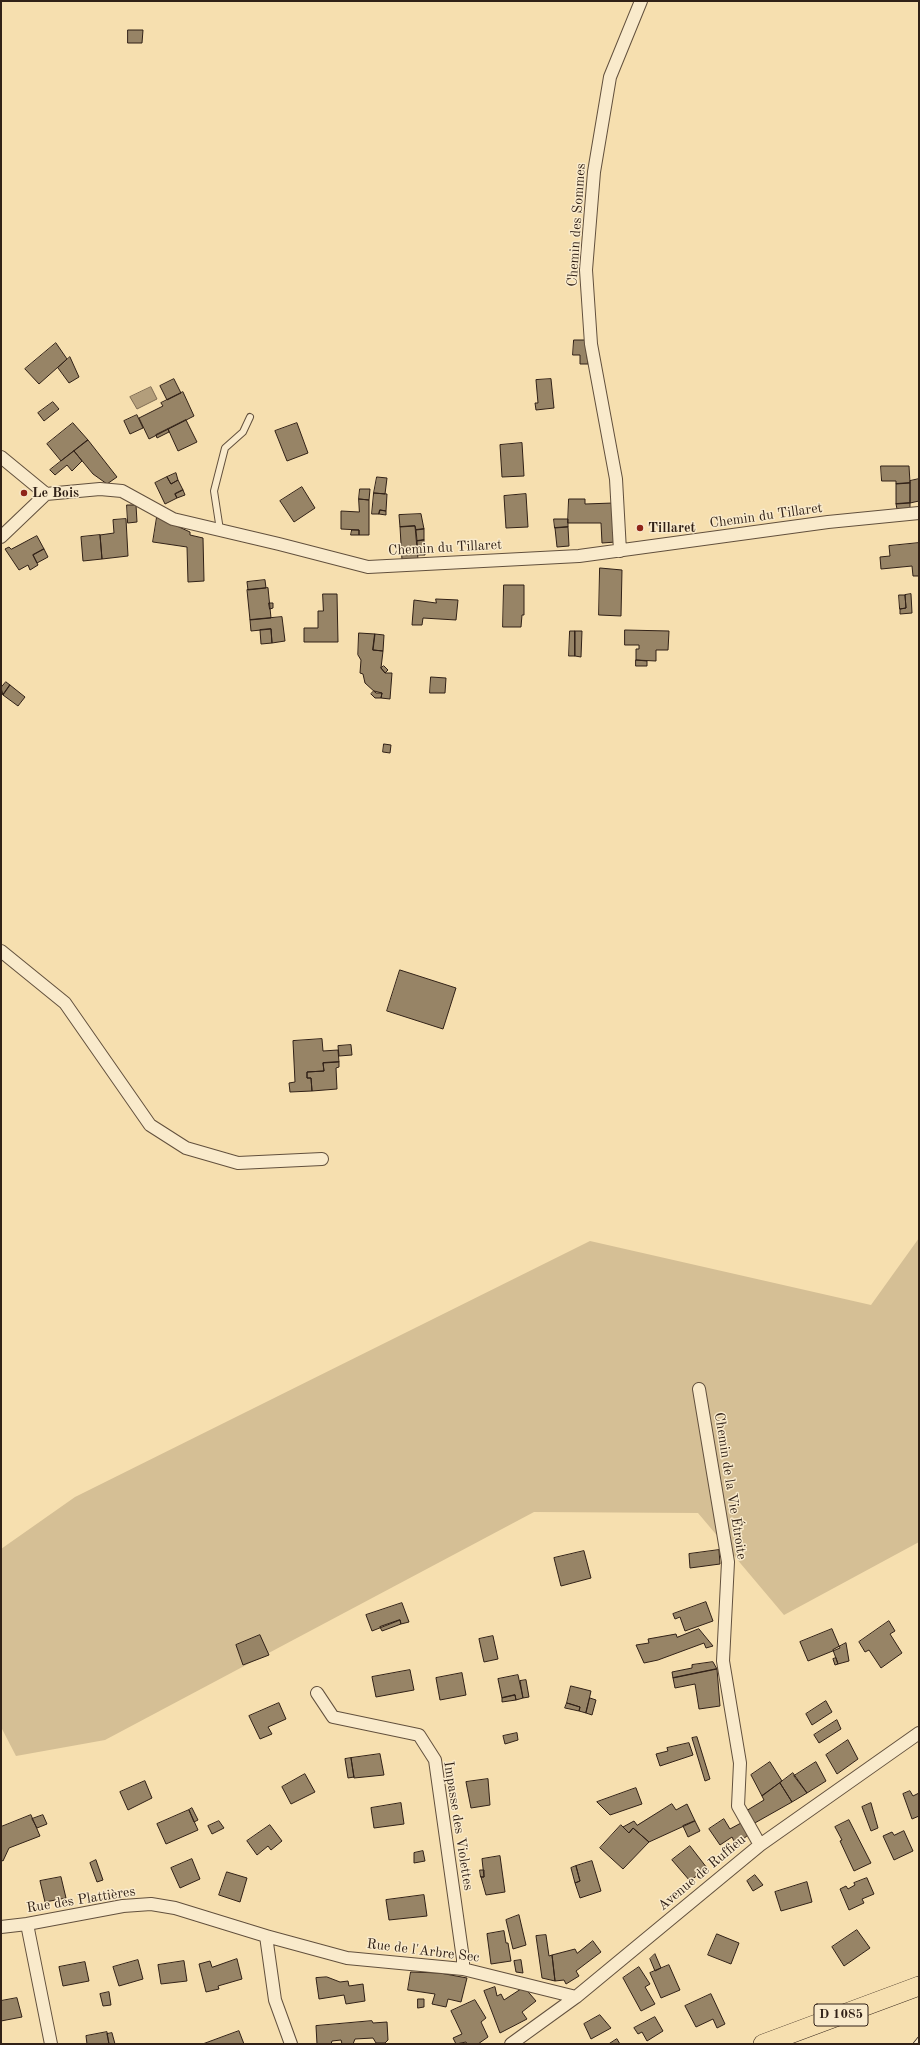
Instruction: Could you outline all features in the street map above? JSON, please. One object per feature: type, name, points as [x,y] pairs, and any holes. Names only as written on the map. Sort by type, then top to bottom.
[{"type":"main road","name":"D 1085","points":[[763,2044],[919,1986]]},
{"type":"street","name":"Chemin des Sommes","points":[[620,551],[616,479],[590,344],[586,270],[594,172],[610,77],[641,1]]},
{"type":"street","points":[[1,457],[46,494],[1,537]]},
{"type":"street","name":"Chemin du Tillaret","points":[[46,494],[100,489],[122,490],[173,519],[368,567],[579,556],[828,522],[919,514]]},
{"type":"street","points":[[1,951],[65,1003],[150,1125],[186,1148],[238,1163],[322,1159]]},
{"type":"street","name":"Chemin de la Vie Étroite","points":[[699,1389],[728,1562],[723,1661],[740,1763],[738,1806],[760,1845]]},
{"type":"street","name":"Impasse des Violettes","points":[[318,1693],[333,1718],[418,1735],[435,1760],[463,1959],[463,1969]]},
{"type":"street","name":"Avenue de Ruffieu","points":[[511,2044],[576,1997],[760,1845],[919,1733]]},
{"type":"street","name":"Rue des Plattières","points":[[1,1927],[27,1924],[123,1906],[150,1904],[175,1908],[266,1936]]},
{"type":"street","points":[[27,1924],[51,2044]]},
{"type":"street","points":[[266,1936],[275,2000],[291,2044]]},
{"type":"street","name":"Rue de l'Arbre Sec","points":[[266,1936],[347,1958],[463,1969],[576,1997]]},
{"type":"lane","points":[[220,530],[214,491],[224,448],[243,432],[250,417]]},
{"type":"shaded area","points":[[151,387],[157,399],[137,409],[130,397]]},
{"type":"shaded area","points":[[919,1238],[919,1542],[784,1615],[698,1513],[534,1512],[105,1740],[16,1756],[1,1727],[1,1549],[75,1497],[590,1241],[871,1305]]},
{"type":"building","points":[[128,30],[143,30],[142,43],[128,43]]},
{"type":"building","points":[[574,340],[585,340],[588,364],[580,364],[580,355],[573,355]]},
{"type":"building","points":[[56,343],[67,359],[39,384],[25,369]]},
{"type":"building","points":[[70,357],[79,377],[69,383],[58,368]]},
{"type":"building","points":[[174,379],[181,393],[167,400],[160,386]]},
{"type":"building","points":[[551,379],[554,408],[536,410],[535,403],[538,403],[536,380]]},
{"type":"building","points":[[183,392],[194,416],[149,439],[139,418],[163,406],[161,403]]},
{"type":"building","points":[[53,402],[59,409],[44,421],[38,413]]},
{"type":"building","points":[[137,415],[143,428],[130,434],[124,421]]},
{"type":"building","points":[[186,420],[197,442],[178,451],[168,429]]},
{"type":"building","points":[[73,423],[88,440],[61,461],[47,444]]},
{"type":"building","points":[[297,423],[308,453],[287,461],[275,431]]},
{"type":"building","points":[[168,429],[169,432],[157,438],[156,435]]},
{"type":"building","points":[[88,440],[117,477],[107,484],[93,474],[74,451]]},
{"type":"building","points":[[522,443],[524,476],[502,477],[500,445]]},
{"type":"building","points":[[74,451],[82,461],[72,471],[67,465],[55,475],[50,470]]},
{"type":"building","points":[[881,466],[909,466],[910,483],[896,484],[896,481],[882,481]]},
{"type":"building","points":[[176,473],[178,480],[171,484],[167,477]]},
{"type":"building","points":[[167,477],[171,484],[178,480],[183,490],[175,494],[177,498],[165,504],[155,483]]},
{"type":"building","points":[[377,477],[387,478],[385,494],[374,493]]},
{"type":"building","points":[[919,479],[919,501],[910,503],[910,481]]},
{"type":"building","points":[[910,483],[910,503],[896,504],[896,484]]},
{"type":"building","points":[[302,487],[315,508],[294,522],[280,501]]},
{"type":"building","points":[[360,489],[370,489],[369,500],[359,499]]},
{"type":"building","points":[[183,490],[185,495],[177,498],[175,494]]},
{"type":"building","points":[[374,493],[387,494],[386,511],[380,510],[379,514],[372,514]]},
{"type":"building","points":[[526,494],[528,527],[506,528],[504,496]]},
{"type":"building","points":[[359,499],[369,500],[369,535],[359,535],[359,530],[341,529],[341,511],[359,512]]},
{"type":"building","points":[[569,499],[585,499],[585,504],[613,503],[616,542],[602,543],[601,523],[568,523]]},
{"type":"building","points":[[910,503],[910,508],[897,509],[896,504]]},
{"type":"building","points":[[127,505],[136,505],[137,522],[128,523]]},
{"type":"building","points":[[380,510],[386,511],[386,515],[379,514]]},
{"type":"building","points":[[421,514],[424,529],[416,530],[415,526],[400,527],[399,515]]},
{"type":"building","points":[[157,517],[190,532],[190,535],[203,538],[204,581],[188,582],[187,547],[153,542]]},
{"type":"building","points":[[126,519],[128,556],[102,559],[100,535],[114,533],[113,520]]},
{"type":"building","points":[[554,519],[568,519],[568,527],[555,528]]},
{"type":"building","points":[[415,526],[418,559],[402,560],[400,527]]},
{"type":"building","points":[[568,527],[569,546],[557,547],[555,528]]},
{"type":"building","points":[[424,529],[424,540],[417,541],[416,530]]},
{"type":"building","points":[[352,530],[359,530],[359,535],[351,535]]},
{"type":"building","points":[[100,535],[102,559],[83,561],[81,537]]},
{"type":"building","points":[[37,536],[44,549],[33,555],[38,565],[30,570],[28,565],[19,570],[5,549],[9,547],[11,549]]},
{"type":"building","points":[[424,540],[425,555],[418,555],[417,541]]},
{"type":"building","points":[[919,543],[919,576],[913,576],[912,566],[881,569],[880,557],[890,556],[889,546]]},
{"type":"building","points":[[44,549],[48,557],[37,563],[33,555]]},
{"type":"building","points":[[600,568],[622,570],[621,616],[599,615]]},
{"type":"building","points":[[265,580],[266,588],[248,590],[247,582]]},
{"type":"building","points":[[504,585],[524,585],[524,615],[522,615],[521,627],[503,627]]},
{"type":"building","points":[[268,588],[271,618],[250,620],[247,590]]},
{"type":"building","points":[[323,594],[337,594],[338,642],[304,642],[304,628],[318,628],[318,611],[323,611]]},
{"type":"building","points":[[911,594],[912,613],[900,614],[900,609],[906,608],[905,595]]},
{"type":"building","points":[[899,595],[905,595],[906,608],[900,609]]},
{"type":"building","points":[[436,599],[458,600],[456,620],[423,618],[422,625],[412,625],[414,600],[436,603]]},
{"type":"building","points":[[269,603],[273,603],[273,608],[270,609]]},
{"type":"building","points":[[282,617],[285,641],[272,643],[271,629],[251,631],[250,620]]},
{"type":"building","points":[[271,629],[272,643],[261,644],[260,630]]},
{"type":"building","points":[[625,630],[669,631],[668,650],[656,650],[656,661],[636,660],[636,649],[639,649],[639,645],[625,645]]},
{"type":"building","points":[[570,631],[575,631],[575,656],[569,656]]},
{"type":"building","points":[[575,631],[582,631],[581,657],[575,656]]},
{"type":"building","points":[[359,633],[375,634],[373,650],[383,651],[381,668],[385,673],[392,673],[390,699],[381,698],[382,693],[376,693],[365,683],[363,674],[360,673],[361,660],[358,655]]},
{"type":"building","points":[[375,634],[384,635],[383,651],[373,650]]},
{"type":"building","points":[[636,660],[647,661],[647,666],[636,666]]},
{"type":"building","points":[[384,666],[388,670],[385,673],[381,668]]},
{"type":"building","points":[[431,677],[446,678],[445,693],[430,693]]},
{"type":"building","points":[[6,682],[10,685],[3,695],[1,688]]},
{"type":"building","points":[[10,685],[25,697],[18,706],[3,695]]},
{"type":"building","points":[[374,691],[382,693],[381,698],[375,698],[371,694]]},
{"type":"building","points":[[384,744],[391,745],[390,753],[383,752]]},
{"type":"building","points":[[400,970],[456,988],[443,1029],[387,1011]]},
{"type":"building","points":[[322,1039],[323,1051],[338,1050],[339,1062],[323,1063],[324,1071],[307,1072],[307,1078],[311,1078],[312,1091],[290,1092],[289,1083],[295,1082],[293,1041]]},
{"type":"building","points":[[351,1045],[352,1055],[339,1056],[338,1046]]},
{"type":"building","points":[[339,1062],[339,1067],[336,1068],[337,1089],[312,1091],[311,1078],[307,1078],[307,1072],[324,1071],[323,1063]]},
{"type":"building","points":[[719,1550],[720,1564],[690,1568],[689,1554]]},
{"type":"building","points":[[584,1551],[591,1578],[561,1586],[554,1558]]},
{"type":"building","points":[[706,1602],[713,1621],[685,1631],[680,1617],[675,1619],[673,1614]]},
{"type":"building","points":[[402,1603],[409,1622],[401,1624],[400,1620],[372,1631],[366,1615]]},
{"type":"building","points":[[400,1620],[401,1624],[382,1631],[380,1627]]},
{"type":"building","points":[[889,1621],[895,1631],[890,1634],[902,1653],[881,1668],[869,1650],[865,1652],[859,1642]]},
{"type":"building","points":[[699,1629],[713,1646],[706,1648],[704,1643],[658,1660],[644,1663],[636,1645],[649,1643],[648,1639],[676,1634],[677,1637]]},
{"type":"building","points":[[832,1629],[840,1648],[808,1661],[800,1642]]},
{"type":"building","points":[[260,1635],[269,1655],[243,1665],[236,1645]]},
{"type":"building","points":[[493,1636],[498,1659],[484,1662],[479,1639]]},
{"type":"building","points":[[846,1643],[849,1661],[838,1664],[833,1650]]},
{"type":"building","points":[[836,1658],[838,1664],[835,1665],[833,1659]]},
{"type":"building","points":[[713,1662],[717,1669],[673,1678],[672,1672],[692,1668],[692,1665]]},
{"type":"building","points":[[717,1669],[720,1706],[699,1709],[695,1684],[675,1688],[673,1678]]},
{"type":"building","points":[[410,1670],[414,1690],[376,1697],[372,1677]]},
{"type":"building","points":[[462,1673],[466,1695],[440,1700],[436,1678]]},
{"type":"building","points":[[518,1675],[523,1698],[516,1700],[515,1695],[502,1698],[498,1679]]},
{"type":"building","points":[[526,1680],[529,1697],[523,1698],[520,1681]]},
{"type":"building","points":[[571,1686],[591,1691],[586,1713],[579,1711],[580,1707],[567,1703]]},
{"type":"building","points":[[515,1695],[516,1700],[502,1702],[502,1698]]},
{"type":"building","points":[[590,1698],[596,1700],[592,1715],[586,1713]]},
{"type":"building","points":[[826,1701],[832,1712],[812,1725],[806,1714]]},
{"type":"building","points":[[279,1703],[286,1719],[268,1727],[272,1734],[260,1739],[249,1716]]},
{"type":"building","points":[[567,1703],[580,1707],[579,1711],[565,1708]]},
{"type":"building","points":[[837,1720],[841,1729],[819,1743],[814,1735]]},
{"type":"building","points":[[517,1733],[518,1740],[505,1744],[503,1736]]},
{"type":"building","points":[[697,1737],[710,1779],[705,1781],[692,1738]]},
{"type":"building","points":[[848,1740],[858,1759],[837,1774],[826,1755]]},
{"type":"building","points":[[689,1743],[693,1755],[660,1766],[656,1754],[668,1751],[667,1748]]},
{"type":"building","points":[[380,1754],[384,1775],[354,1778],[351,1758]]},
{"type":"building","points":[[351,1758],[354,1777],[348,1778],[345,1759]]},
{"type":"building","points":[[770,1762],[782,1781],[762,1796],[751,1775]]},
{"type":"building","points":[[816,1762],[826,1781],[807,1793],[794,1776]]},
{"type":"building","points":[[793,1773],[807,1793],[792,1802],[780,1783]]},
{"type":"building","points":[[305,1774],[315,1792],[291,1804],[282,1787]]},
{"type":"building","points":[[488,1779],[490,1805],[471,1808],[466,1782]]},
{"type":"building","points":[[145,1781],[152,1798],[128,1810],[120,1792]]},
{"type":"building","points":[[780,1783],[792,1802],[753,1824],[746,1811],[764,1800],[762,1796]]},
{"type":"building","points":[[636,1788],[642,1804],[610,1815],[597,1802]]},
{"type":"building","points":[[910,1791],[913,1796],[919,1793],[919,1816],[912,1819],[903,1794]]},
{"type":"building","points":[[401,1803],[404,1824],[374,1828],[371,1808]]},
{"type":"building","points":[[871,1803],[878,1828],[871,1831],[862,1807]]},
{"type":"building","points":[[672,1804],[676,1810],[687,1804],[695,1821],[649,1842],[633,1828],[629,1833],[623,1827],[634,1821],[637,1825]]},
{"type":"building","points":[[192,1808],[198,1820],[194,1822],[189,1810]]},
{"type":"building","points":[[189,1810],[198,1830],[166,1844],[157,1824]]},
{"type":"building","points":[[31,1815],[40,1836],[9,1848],[3,1861],[1,1860],[1,1827]]},
{"type":"building","points":[[43,1815],[47,1824],[37,1828],[32,1819]]},
{"type":"building","points":[[724,1819],[730,1829],[741,1823],[748,1835],[736,1845],[732,1837],[720,1845],[709,1829]]},
{"type":"building","points":[[849,1820],[871,1863],[854,1871],[840,1841],[842,1840],[835,1827]]},
{"type":"building","points":[[219,1821],[224,1828],[212,1834],[208,1826]]},
{"type":"building","points":[[695,1821],[700,1831],[688,1837],[683,1826]]},
{"type":"building","points":[[270,1825],[282,1841],[271,1850],[268,1846],[257,1855],[247,1841]]},
{"type":"building","points":[[621,1825],[629,1833],[633,1828],[649,1842],[623,1869],[600,1848]]},
{"type":"building","points":[[904,1831],[913,1851],[894,1860],[883,1836],[892,1832],[894,1835]]},
{"type":"building","points":[[690,1846],[707,1868],[690,1881],[672,1860]]},
{"type":"building","points":[[423,1851],[425,1861],[414,1863],[414,1853]]},
{"type":"building","points":[[500,1856],[505,1892],[486,1895],[481,1877],[484,1877],[482,1859]]},
{"type":"building","points":[[192,1859],[200,1879],[180,1888],[171,1868]]},
{"type":"building","points":[[96,1860],[103,1880],[97,1882],[90,1863]]},
{"type":"building","points":[[592,1861],[601,1891],[580,1898],[575,1883],[580,1881],[576,1866]]},
{"type":"building","points":[[576,1866],[580,1881],[575,1883],[571,1868]]},
{"type":"building","points":[[480,1870],[484,1870],[484,1877],[481,1877]]},
{"type":"building","points":[[227,1872],[247,1878],[240,1902],[219,1895]]},
{"type":"building","points":[[755,1875],[763,1885],[753,1891],[747,1881]]},
{"type":"building","points":[[61,1877],[66,1898],[45,1902],[40,1881]]},
{"type":"building","points":[[867,1878],[874,1894],[862,1899],[864,1903],[849,1910],[840,1889],[846,1886],[848,1889],[855,1885],[854,1883]]},
{"type":"building","points":[[807,1882],[812,1902],[781,1911],[775,1892]]},
{"type":"building","points":[[424,1895],[427,1916],[389,1920],[386,1900]]},
{"type":"building","points":[[519,1915],[526,1945],[513,1949],[506,1920]]},
{"type":"building","points":[[857,1930],[870,1948],[844,1966],[832,1947]]},
{"type":"building","points":[[504,1931],[511,1961],[491,1964],[487,1934]]},
{"type":"building","points":[[717,1934],[739,1943],[731,1964],[708,1955]]},
{"type":"building","points":[[546,1935],[549,1956],[552,1955],[555,1981],[542,1978],[536,1936]]},
{"type":"building","points":[[593,1941],[601,1952],[576,1971],[579,1976],[566,1984],[564,1980],[555,1981],[552,1955],[575,1949],[577,1953]]},
{"type":"building","points":[[655,1954],[661,1968],[655,1971],[650,1959]]},
{"type":"building","points":[[237,1959],[242,1979],[218,1986],[219,1989],[206,1992],[199,1964],[210,1961],[212,1967]]},
{"type":"building","points":[[138,1960],[143,1979],[119,1986],[113,1967]]},
{"type":"building","points":[[521,1960],[523,1973],[516,1972],[514,1961]]},
{"type":"building","points":[[184,1961],[187,1981],[161,1984],[158,1965]]},
{"type":"building","points":[[85,1962],[89,1981],[63,1986],[59,1967]]},
{"type":"building","points":[[669,1965],[680,1990],[661,1998],[650,1973]]},
{"type":"building","points":[[639,1967],[650,1984],[645,1987],[655,2004],[641,2011],[623,1978]]},
{"type":"building","points":[[411,1972],[440,1973],[467,1978],[461,2002],[448,1999],[446,2007],[432,2004],[435,1994],[408,1990]]},
{"type":"building","points":[[327,1977],[340,1982],[348,1981],[349,1986],[363,1984],[365,2001],[346,2004],[344,1995],[319,1999],[316,1978]]},
{"type":"building","points":[[495,1987],[497,1996],[501,1994],[504,2000],[524,1987],[536,2001],[522,2012],[527,2019],[500,2033],[484,1991]]},
{"type":"building","points":[[109,1992],[111,2005],[103,2006],[100,1994]]},
{"type":"building","points":[[711,1994],[725,2024],[717,2028],[713,2019],[696,2027],[685,2006]]},
{"type":"building","points":[[17,1998],[22,2017],[1,2021],[1,2001]]},
{"type":"building","points":[[418,1999],[424,1999],[424,2007],[418,2008]]},
{"type":"building","points":[[475,2000],[486,2018],[481,2022],[488,2037],[478,2044],[467,2044],[466,2042],[456,2044],[453,2038],[462,2034],[451,2011]]},
{"type":"building","points":[[600,2015],[611,2028],[591,2039],[584,2024]]},
{"type":"building","points":[[655,2017],[663,2031],[647,2041],[642,2032],[638,2034],[634,2028]]},
{"type":"building","points":[[372,2021],[373,2023],[387,2022],[388,2040],[385,2043],[376,2043],[373,2038],[355,2039],[353,2044],[342,2044],[341,2040],[332,2041],[331,2044],[317,2044],[316,2026]]},
{"type":"building","points":[[239,2031],[244,2044],[203,2044]]},
{"type":"building","points":[[107,2032],[109,2044],[87,2044],[86,2036]]},
{"type":"building","points":[[112,2033],[115,2044],[109,2044],[107,2034]]},
{"type":"building","points":[[617,2039],[620,2044],[609,2044]]},
{"type":"railway","points":[[915,2044],[919,2039]]},
{"type":"place","name":"Le Bois","points":[[24,493]]},
{"type":"place","name":"Tillaret","points":[[640,528]]}]
